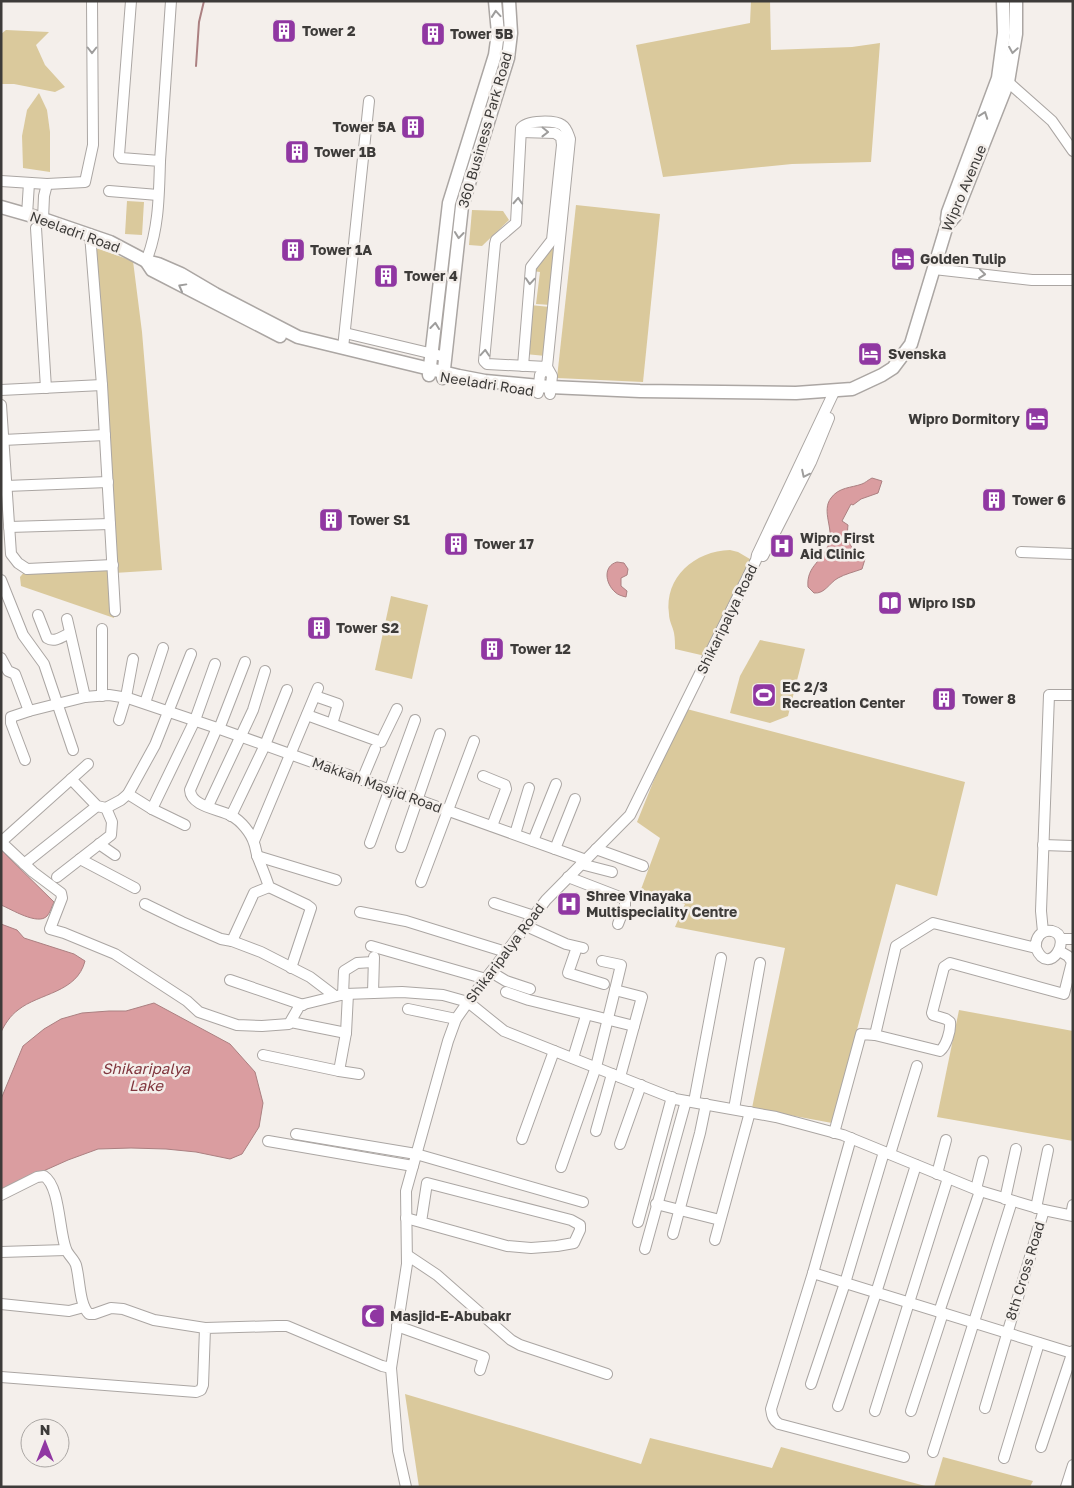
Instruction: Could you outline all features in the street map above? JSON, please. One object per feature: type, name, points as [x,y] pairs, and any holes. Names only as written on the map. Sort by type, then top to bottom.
[{"type":"main road","name":"360 Business Park Road","points":[[430,372],[449,203],[495,55],[498,33],[495,1]]},
{"type":"main road","name":"360 Business Park Road","points":[[444,375],[462,206],[508,58],[511,33],[509,1]]},
{"type":"main road","name":"Wipro Avenue","points":[[836,394],[843,389],[852,389],[882,376],[893,368],[911,344],[947,225],[948,212],[1003,80],[1004,1]]},
{"type":"main road","name":"Wipro Avenue","points":[[947,225],[955,216],[1003,80],[1016,34],[1016,1]]},
{"type":"main road","name":"Neeladri Road","points":[[1,207],[27,215],[40,223],[90,234],[110,242],[146,261],[152,270],[298,336],[430,372]]},
{"type":"main road","name":"Neeladri Road","points":[[207,295],[273,334],[304,347],[444,375],[544,390],[836,394]]},
{"type":"street","points":[[1,182],[47,184],[86,182],[93,146],[92,1]]},
{"type":"street","points":[[132,1],[119,155],[121,158],[160,162]]},
{"type":"street","points":[[146,261],[152,246],[158,195],[171,1]]},
{"type":"street","points":[[1003,80],[1052,121],[1073,151]]},
{"type":"street","points":[[343,348],[369,101]]},
{"type":"street","points":[[544,390],[540,375],[547,367],[570,139],[567,131],[556,122],[530,122],[523,124],[521,132],[517,219],[513,226],[496,240],[495,244],[484,361],[487,364],[547,367]]},
{"type":"street","points":[[521,132],[555,133],[560,137],[562,145],[552,240],[531,267],[523,366]]},
{"type":"street","points":[[27,215],[29,183]]},
{"type":"street","points":[[46,388],[40,223],[47,184]]},
{"type":"street","points":[[108,192],[158,195]]},
{"type":"street","points":[[90,234],[102,385],[115,611]]},
{"type":"street","points":[[934,269],[1032,280],[1073,280]]},
{"type":"street","points":[[345,333],[446,357]]},
{"type":"street","points":[[1,390],[102,385]]},
{"type":"street","name":"Shikaripalya Road","points":[[406,1487],[398,1451],[391,1368],[407,1264],[406,1191],[448,1041],[456,1020],[546,900],[630,815],[836,394]]},
{"type":"street","points":[[1,405],[3,462],[6,486],[4,499],[11,554],[18,563],[27,569],[113,565]]},
{"type":"street","points":[[3,440],[105,435]]},
{"type":"street","points":[[6,486],[108,482]]},
{"type":"street","points":[[9,527],[110,524]]},
{"type":"street","points":[[1021,552],[1073,554]]},
{"type":"street","points":[[1,580],[23,635],[44,664],[73,750]]},
{"type":"street","points":[[38,614],[47,638],[50,640],[70,633]]},
{"type":"street","points":[[67,619],[86,698]]},
{"type":"street","points":[[102,629],[102,696]]},
{"type":"street","points":[[145,703],[163,648]]},
{"type":"street","points":[[24,864],[101,807],[121,800],[128,794],[155,744],[191,654]]},
{"type":"street","points":[[118,720],[126,698],[133,660]]},
{"type":"street","points":[[245,662],[190,790],[193,799],[232,816],[242,825],[254,841],[257,856],[269,888]]},
{"type":"street","points":[[2,663],[8,671],[14,674],[29,711]]},
{"type":"street","points":[[152,809],[195,720],[216,664]]},
{"type":"street","points":[[208,806],[252,710],[265,671]]},
{"type":"street","points":[[232,816],[265,745],[287,690]]},
{"type":"street","points":[[254,841],[292,755],[317,692],[338,704],[332,724]]},
{"type":"street","points":[[1043,932],[1041,911],[1049,695],[1073,695]]},
{"type":"street","name":"Makkah Masjid Road","points":[[26,760],[11,723],[11,717],[56,704],[86,698],[102,696],[126,698],[241,736],[515,834],[612,872]]},
{"type":"street","points":[[308,715],[381,742],[397,709]]},
{"type":"street","points":[[370,843],[391,790],[414,720]]},
{"type":"street","points":[[401,847],[440,734]]},
{"type":"street","points":[[421,882],[474,741]]},
{"type":"street","points":[[362,780],[375,750]]},
{"type":"street","points":[[88,764],[1,842],[24,864],[61,893],[62,898],[50,929],[115,954],[188,1002],[199,1012],[237,1025],[262,1026],[289,1024],[291,1022],[346,1033]]},
{"type":"street","points":[[483,776],[505,785],[506,789],[492,826]]},
{"type":"street","points":[[57,878],[111,834],[112,830],[112,822],[101,807],[71,779]]},
{"type":"street","points":[[533,841],[556,784]]},
{"type":"street","points":[[515,834],[529,788]]},
{"type":"street","points":[[128,794],[184,825]]},
{"type":"street","points":[[556,849],[575,799]]},
{"type":"street","points":[[99,844],[115,855]]},
{"type":"street","points":[[1043,845],[1073,846]]},
{"type":"street","points":[[596,849],[644,866]]},
{"type":"street","points":[[257,856],[336,880]]},
{"type":"street","points":[[80,859],[135,888]]},
{"type":"street","points":[[568,878],[625,899],[626,906],[618,924]]},
{"type":"street","points":[[232,941],[254,893],[269,888],[307,905],[311,908],[291,968]]},
{"type":"street","points":[[494,903],[534,916]]},
{"type":"street","points":[[145,904],[221,939],[261,952],[342,995]]},
{"type":"street","points":[[360,912],[406,920],[506,952]]},
{"type":"street","points":[[875,1035],[896,946],[933,923],[1036,948]]},
{"type":"street","points":[[526,926],[566,944],[580,948],[568,973],[604,984]]},
{"type":"street","points":[[1043,932],[1056,932],[1067,939],[1063,943],[1061,952],[1054,958],[1045,958],[1036,948],[1036,939],[1043,932]]},
{"type":"street","points":[[834,1133],[861,1034],[875,1035],[937,1052],[942,1050],[950,1022],[946,1018],[933,1015],[932,1013],[944,967],[950,963],[1068,995],[1072,962],[1068,956],[1061,952]]},
{"type":"street","points":[[373,953],[373,993]]},
{"type":"street","points":[[339,1071],[346,1033],[342,995],[344,971],[373,953],[488,975],[530,989]]},
{"type":"street","points":[[645,1249],[656,1204],[690,1101],[721,958]]},
{"type":"street","points":[[560,1167],[596,1067],[616,990],[621,965],[602,961]]},
{"type":"street","points":[[734,1109],[760,962]]},
{"type":"street","points":[[230,980],[303,1005]]},
{"type":"street","points":[[596,1131],[634,1026],[642,997],[616,990]]},
{"type":"street","points":[[291,1022],[300,1005],[342,995],[424,992],[444,995],[468,1002],[504,1031],[672,1097],[776,1117],[834,1133],[851,1138],[978,1190],[1040,1209],[1072,1212]]},
{"type":"street","points":[[506,992],[529,1000],[634,1026]]},
{"type":"street","points":[[408,1009],[456,1020]]},
{"type":"street","points":[[573,1058],[585,1019]]},
{"type":"street","points":[[522,1139],[554,1051]]},
{"type":"street","points":[[264,1055],[359,1074]]},
{"type":"street","points":[[811,1384],[917,1066]]},
{"type":"street","points":[[620,1144],[641,1085]]},
{"type":"street","points":[[638,1222],[672,1097]]},
{"type":"street","points":[[673,1234],[706,1104]]},
{"type":"street","points":[[715,1240],[750,1112]]},
{"type":"street","points":[[296,1134],[416,1154],[583,1202]]},
{"type":"street","points":[[851,1138],[813,1274],[772,1409],[774,1420],[779,1424],[904,1457]]},
{"type":"street","points":[[937,1174],[946,1140]]},
{"type":"street","points":[[268,1141],[413,1166]]},
{"type":"street","points":[[933,1452],[974,1323],[1009,1200],[1016,1149]]},
{"type":"street","name":"8th Cross Road","points":[[985,1408],[1040,1209],[1048,1150]]},
{"type":"street","points":[[911,1411],[978,1190],[983,1161]]},
{"type":"street","points":[[838,1406],[916,1165]]},
{"type":"street","points":[[1,1195],[37,1177],[46,1177],[57,1201],[66,1250],[76,1264],[84,1307],[89,1314],[111,1308],[123,1309],[154,1320],[206,1328],[287,1326],[382,1366],[391,1368]]},
{"type":"street","points":[[875,1411],[948,1178]]},
{"type":"street","points":[[406,1218],[507,1246],[531,1248],[574,1243],[580,1230],[580,1225],[571,1220],[428,1182],[422,1222]]},
{"type":"street","points":[[406,1204],[424,1207]]},
{"type":"street","points":[[656,1204],[720,1220]]},
{"type":"street","points":[[1,1252],[66,1250]]},
{"type":"street","points":[[407,1255],[437,1274],[511,1340],[520,1345],[607,1374]]},
{"type":"street","points":[[813,1274],[1072,1352],[1041,1447]]},
{"type":"street","points":[[1,1304],[68,1311],[84,1307]]},
{"type":"street","points":[[397,1326],[484,1357],[480,1370]]},
{"type":"street","points":[[1,1377],[196,1392],[201,1390],[203,1385],[206,1328]]},
{"type":"street","points":[[1004,1458],[1039,1343]]},
{"type":"street","points":[[1066,1487],[1073,1465]]},
{"type":"shaded area","points":[[751,1],[770,1],[771,50],[852,47],[880,43],[871,162],[792,164],[663,177],[636,45],[750,23]]},
{"type":"shaded area","points":[[6,30],[49,32],[36,45],[45,65],[65,87],[55,92],[14,84],[1,84],[1,34]]},
{"type":"shaded area","points":[[39,93],[47,110],[50,132],[50,172],[23,168],[22,136],[27,110]]},
{"type":"shaded area","points":[[127,201],[144,202],[142,235],[125,234]]},
{"type":"shaded area","points":[[576,205],[660,214],[643,382],[557,378]]},
{"type":"shaded area","points":[[472,210],[503,211],[509,220],[482,246],[469,245]]},
{"type":"shaded area","points":[[557,241],[551,305],[536,304],[540,272],[532,271]]},
{"type":"shaded area","points":[[90,246],[133,261],[142,332],[162,570],[114,573],[114,618],[21,586],[20,577],[27,569],[113,565]]},
{"type":"shaded area","points":[[530,305],[550,307],[546,356],[525,354]]},
{"type":"shaded area","points":[[730,550],[738,552],[755,562],[707,659],[701,655],[675,649],[674,633],[669,617],[669,601],[677,578],[684,569],[705,555]]},
{"type":"shaded area","points":[[391,596],[428,605],[412,679],[375,670]]},
{"type":"shaded area","name":"EC 2/3 Recreation Center","points":[[760,640],[805,649],[788,716],[770,723],[730,713],[740,676]]},
{"type":"shaded area","points":[[683,708],[965,782],[937,896],[896,884],[832,1123],[752,1108],[785,948],[675,927],[685,904],[640,892],[660,838],[637,822]]},
{"type":"shaded area","points":[[959,1010],[1073,1031],[1073,1141],[937,1117]]},
{"type":"shaded area","points":[[405,1394],[641,1464],[650,1438],[772,1468],[781,1447],[929,1487],[419,1487]]},
{"type":"shaded area","points":[[943,1457],[1033,1481],[1030,1487],[934,1487]]},
{"type":"water","points":[[872,478],[882,481],[878,493],[861,499],[853,505],[851,504],[842,521],[848,525],[850,545],[856,553],[865,559],[862,569],[835,580],[821,592],[814,593],[808,587],[808,580],[812,568],[827,549],[829,543],[828,503],[834,494],[845,488],[862,484]]},
{"type":"water","points":[[617,562],[624,563],[628,569],[627,575],[621,578],[621,586],[627,591],[626,597],[615,592],[609,584],[607,575],[609,567]]},
{"type":"water","points":[[1,850],[54,902],[47,916],[43,919],[31,918],[1,905]]},
{"type":"water","points":[[1,924],[17,930],[24,938],[74,954],[85,961],[81,972],[74,980],[66,986],[18,1010],[8,1020],[1,1032]]},
{"type":"water","name":"Shikaripalya Lake","points":[[154,1003],[230,1044],[255,1072],[263,1103],[259,1127],[242,1154],[230,1159],[196,1152],[166,1149],[98,1149],[68,1160],[1,1190],[1,1099],[23,1046],[44,1029],[61,1019],[82,1013],[126,1011]]},
{"type":"waterway","points":[[196,66],[199,22],[204,1]]},
{"type":"place","name":"Tower 2","points":[[284,31]]},
{"type":"place","name":"Tower 5B","points":[[433,34]]},
{"type":"place","name":"Tower 5A","points":[[413,127]]},
{"type":"place","name":"Tower 1B","points":[[297,152]]},
{"type":"place","name":"Tower 1A","points":[[293,250]]},
{"type":"place","name":"Golden Tulip","points":[[903,259]]},
{"type":"place","name":"Tower 4","points":[[386,276]]},
{"type":"place","name":"Svenska","points":[[870,354]]},
{"type":"place","name":"Wipro Dormitory","points":[[1037,419]]},
{"type":"place","name":"Tower 6","points":[[994,500]]},
{"type":"place","name":"Tower S1","points":[[331,520]]},
{"type":"place","name":"Tower 17","points":[[456,544]]},
{"type":"place","name":"Wipro First Aid Clinic","points":[[782,546]]},
{"type":"place","name":"Wipro ISD","points":[[890,603]]},
{"type":"place","name":"Tower S2","points":[[319,628]]},
{"type":"place","name":"Tower 12","points":[[492,649]]},
{"type":"place","name":"EC 2/3 Recreation Center","points":[[764,695]]},
{"type":"place","name":"Tower 8","points":[[944,699]]},
{"type":"place","name":"Shree Vinayaka Multispeciality Centre","points":[[569,904]]},
{"type":"place","name":"Masjid-E-Abubakr","points":[[373,1316]]}]
